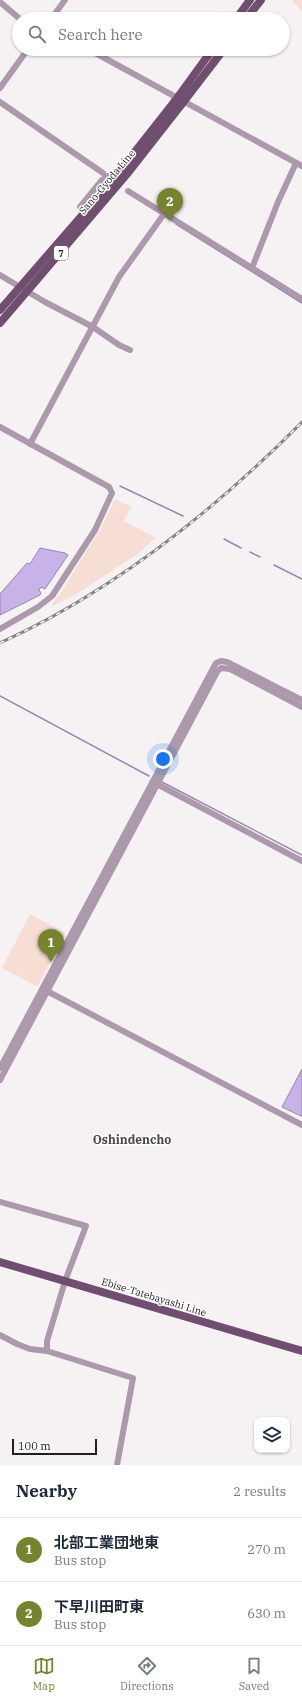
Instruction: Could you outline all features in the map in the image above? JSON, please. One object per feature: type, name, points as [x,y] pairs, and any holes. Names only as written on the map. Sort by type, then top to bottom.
[{"type":"main road","points":[[241,12],[250,0]]},
{"type":"main road","points":[[252,12],[261,0]]},
{"type":"main road","name":"Sano-Gyoda Line","points":[[0,323],[127,174],[178,103],[211,59],[215,56]]},
{"type":"main road","name":"Sano-Gyoda Line","points":[[0,310],[106,178],[178,103]]},
{"type":"main road","name":"Ebise-Tatebayashi Line","points":[[0,1262],[302,1352]]},
{"type":"street","points":[[56,12],[65,0]]},
{"type":"street","points":[[0,2],[12,12]]},
{"type":"street","points":[[0,88],[23,56]]},
{"type":"street","points":[[101,56],[299,164],[278,202],[252,268]]},
{"type":"street","points":[[0,102],[80,156],[106,178],[80,206]]},
{"type":"street","points":[[128,191],[302,299]]},
{"type":"street","points":[[30,444],[119,276],[164,214]]},
{"type":"street","points":[[0,275],[93,327],[119,345],[130,350]]},
{"type":"street","points":[[0,427],[109,487],[112,493],[112,497],[95,530],[52,596],[38,608],[0,629]]},
{"type":"street","points":[[0,1080],[45,990],[155,783],[216,663],[221,660],[227,662],[302,700]]},
{"type":"street","points":[[155,783],[215,675],[221,668],[230,669],[302,707]]},
{"type":"street","points":[[155,783],[302,861]]},
{"type":"street","points":[[0,1068],[45,990]]},
{"type":"street","points":[[45,990],[302,1125]]},
{"type":"street","points":[[0,1202],[86,1226],[66,1281],[47,1341],[47,1351]]},
{"type":"street","points":[[0,1335],[16,1344],[47,1351],[133,1378],[117,1465]]},
{"type":"shaded area","points":[[292,0],[302,0],[302,12]]},
{"type":"shaded area","points":[[115,499],[131,507],[124,521],[156,538],[139,553],[78,593],[53,606],[52,604],[60,594],[101,528]]},
{"type":"shaded area","points":[[40,548],[65,553],[68,555],[45,589],[41,587],[39,590],[41,593],[40,595],[0,615],[0,594],[27,563],[30,564]]},
{"type":"shaded area","points":[[30,914],[65,933],[38,986],[2,968]]},
{"type":"shaded area","points":[[302,1069],[302,1116],[301,1116],[282,1107]]},
{"type":"waterway","points":[[176,224],[302,303]]},
{"type":"waterway","points":[[120,486],[183,516]]},
{"type":"waterway","points":[[224,539],[241,548]]},
{"type":"waterway","points":[[250,552],[260,557]]},
{"type":"waterway","points":[[274,565],[302,579]]},
{"type":"waterway","points":[[0,696],[149,776]]},
{"type":"waterway","points":[[162,782],[302,855]]},
{"type":"railway","points":[[0,643],[83,599],[122,574],[161,546],[234,487],[302,422]]},
{"type":"place","name":"下早川田町東","points":[[170,221]]},
{"type":"place","name":"北部工業団地東","points":[[51,962]]},
{"type":"district","name":"Oshindencho","points":[[132,1139]]}]
